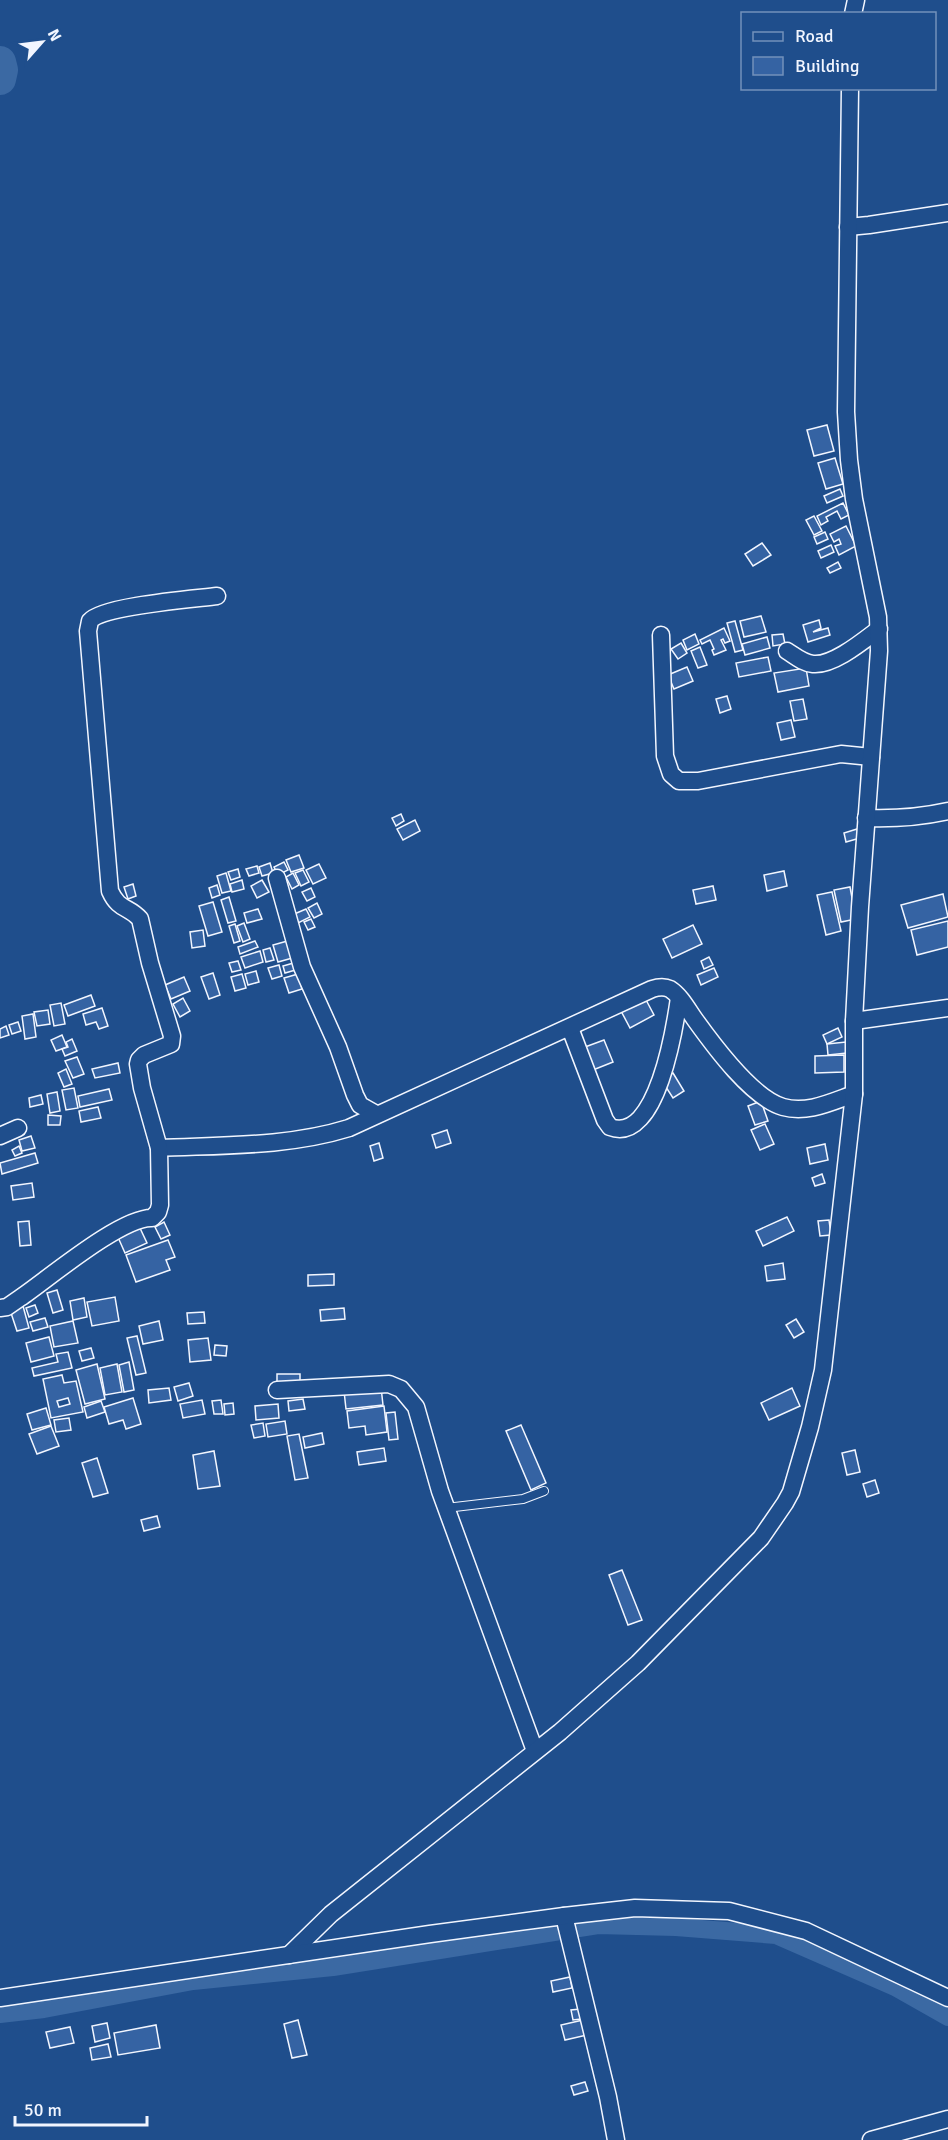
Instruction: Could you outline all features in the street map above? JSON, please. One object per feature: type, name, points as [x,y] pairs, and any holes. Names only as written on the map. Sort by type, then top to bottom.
[{"type":"street","points":[[289,1955],[331,1914],[535,1751],[638,1663],[761,1538],[785,1503],[796,1476],[823,1370],[854,1094],[854,1021],[876,819],[872,757],[879,629],[854,499],[847,442],[858,226],[850,90]]},
{"type":"street","points":[[858,226],[948,213]]},
{"type":"street","points":[[0,1308],[7,1307],[117,1229],[143,1218],[152,1218],[158,1212],[160,1205],[159,1149],[142,1088],[138,1064],[144,1055],[168,1047],[172,1036],[140,919],[134,913],[120,907],[110,891],[88,631],[90,621],[99,614],[137,606],[217,596]]},
{"type":"street","points":[[787,651],[803,661],[814,664],[824,662],[849,650],[879,629]]},
{"type":"street","points":[[661,634],[665,756],[671,774],[679,780],[698,781],[841,754],[872,757]]},
{"type":"street","points":[[876,819],[923,816],[948,811]]},
{"type":"street","points":[[277,878],[302,967],[338,1047],[360,1105],[376,1114]]},
{"type":"street","points":[[159,1149],[302,1140],[349,1128],[660,987],[668,988],[679,998],[710,1040],[745,1080],[765,1098],[782,1107],[798,1109],[817,1107],[854,1094]]},
{"type":"street","points":[[570,1028],[605,1120],[610,1127],[621,1128],[640,1120],[651,1103],[662,1077],[679,998]]},
{"type":"street","points":[[854,1021],[948,1008]]},
{"type":"street","points":[[0,1136],[18,1128]]},
{"type":"street","points":[[277,1390],[389,1384],[401,1389],[416,1407],[446,1508],[535,1751]]},
{"type":"street","points":[[0,1998],[289,1955],[566,1927],[635,1908],[729,1911],[806,1931],[948,1998]]},
{"type":"street","points":[[566,1927],[608,2097],[616,2140]]},
{"type":"street","points":[[871,2140],[948,2119]]},
{"type":"lane","points":[[446,1508],[523,1499],[544,1491]]},
{"type":"building","points":[[827,425],[834,451],[814,456],[807,430]]},
{"type":"building","points":[[835,458],[843,484],[826,489],[818,463]]},
{"type":"building","points":[[840,489],[843,496],[827,503],[824,496]]},
{"type":"building","points":[[843,503],[849,515],[841,519],[837,511],[826,517],[828,521],[821,525],[817,516]]},
{"type":"building","points":[[814,516],[822,531],[814,535],[806,520]]},
{"type":"building","points":[[846,526],[856,546],[839,555],[835,546],[841,544],[839,539],[834,542],[830,534]]},
{"type":"building","points":[[825,532],[828,539],[817,544],[814,537]]},
{"type":"building","points":[[762,543],[771,555],[753,566],[745,554]]},
{"type":"building","points":[[831,545],[834,552],[821,558],[818,551]]},
{"type":"building","points":[[838,562],[841,568],[830,573],[827,568]]},
{"type":"building","points":[[761,616],[766,632],[744,637],[740,621]]},
{"type":"building","points":[[819,620],[821,628],[813,632],[828,628],[830,635],[808,642],[803,625]]},
{"type":"building","points":[[735,621],[743,650],[735,652],[727,623]]},
{"type":"building","points":[[724,628],[730,641],[725,643],[723,639],[721,640],[726,650],[714,655],[710,640],[702,644],[700,640]]},
{"type":"building","points":[[695,634],[699,644],[687,650],[683,640]]},
{"type":"building","points":[[783,634],[785,644],[773,646],[772,635]]},
{"type":"building","points":[[767,637],[770,648],[745,655],[742,644]]},
{"type":"building","points":[[681,643],[687,653],[678,659],[671,649]]},
{"type":"building","points":[[700,647],[707,665],[698,668],[691,651]]},
{"type":"building","points":[[768,657],[771,671],[739,677],[736,663]]},
{"type":"building","points":[[687,667],[693,681],[674,689],[668,675]]},
{"type":"building","points":[[806,668],[809,686],[778,692],[774,673]]},
{"type":"building","points":[[727,696],[731,709],[720,713],[716,699]]},
{"type":"building","points":[[803,699],[807,719],[794,721],[790,701]]},
{"type":"building","points":[[791,720],[795,737],[781,740],[777,723]]},
{"type":"building","points":[[401,814],[404,821],[396,826],[392,818]]},
{"type":"building","points":[[415,820],[420,831],[403,840],[397,829]]},
{"type":"building","points":[[857,829],[860,838],[846,842],[844,833]]},
{"type":"building","points":[[299,855],[304,868],[291,872],[286,860]]},
{"type":"building","points":[[284,862],[288,870],[278,875],[274,867]]},
{"type":"building","points":[[270,863],[273,873],[262,876],[259,867]]},
{"type":"building","points":[[319,864],[326,878],[313,884],[306,870]]},
{"type":"building","points":[[257,866],[259,873],[249,876],[246,869]]},
{"type":"building","points":[[238,869],[240,877],[231,880],[228,872]]},
{"type":"building","points":[[303,870],[309,882],[301,886],[295,873]]},
{"type":"building","points":[[784,871],[787,886],[767,891],[764,875]]},
{"type":"building","points":[[226,873],[231,891],[222,893],[217,876]]},
{"type":"building","points":[[293,873],[299,885],[292,889],[286,877]]},
{"type":"building","points":[[242,880],[244,889],[232,892],[230,884]]},
{"type":"building","points":[[262,880],[269,892],[257,898],[251,886]]},
{"type":"building","points":[[133,884],[136,896],[128,899],[124,887]]},
{"type":"building","points":[[217,885],[220,895],[212,898],[209,888]]},
{"type":"building","points":[[713,886],[716,900],[696,904],[693,890]]},
{"type":"building","points":[[850,887],[856,919],[841,922],[834,890]]},
{"type":"building","points":[[311,888],[315,897],[307,901],[302,892]]},
{"type":"building","points":[[832,892],[841,931],[826,935],[817,895]]},
{"type":"building","points":[[943,894],[948,917],[908,928],[901,905]]},
{"type":"building","points":[[229,897],[236,921],[228,923],[221,900]]},
{"type":"building","points":[[213,902],[222,932],[208,936],[199,906]]},
{"type":"building","points":[[317,903],[322,914],[314,918],[308,908]]},
{"type":"building","points":[[258,909],[262,919],[247,923],[244,913]]},
{"type":"building","points":[[306,909],[310,917],[296,924],[292,915]]},
{"type":"building","points":[[311,919],[315,927],[308,930],[304,922]]},
{"type":"building","points":[[948,921],[948,947],[917,955],[911,930]]},
{"type":"building","points":[[244,923],[250,939],[243,942],[237,926]]},
{"type":"building","points":[[235,924],[240,941],[234,943],[229,926]]},
{"type":"building","points":[[693,925],[702,944],[672,958],[663,939]]},
{"type":"building","points":[[203,930],[205,946],[192,948],[190,932]]},
{"type":"building","points":[[291,940],[296,957],[278,962],[273,945]]},
{"type":"building","points":[[255,941],[258,947],[240,954],[238,947]]},
{"type":"building","points":[[270,948],[274,960],[266,962],[263,950]]},
{"type":"building","points":[[260,951],[263,962],[245,968],[241,957]]},
{"type":"building","points":[[709,957],[713,965],[704,969],[701,961]]},
{"type":"building","points":[[238,961],[241,970],[232,972],[229,963]]},
{"type":"building","points":[[297,962],[299,969],[285,973],[283,966]]},
{"type":"building","points":[[279,965],[282,976],[272,979],[268,968]]},
{"type":"building","points":[[714,968],[718,977],[701,985],[697,975]]},
{"type":"building","points":[[256,971],[259,982],[248,985],[245,974]]},
{"type":"building","points":[[213,973],[220,995],[209,999],[201,977]]},
{"type":"building","points":[[242,974],[246,988],[235,991],[231,977]]},
{"type":"building","points":[[298,974],[302,989],[289,993],[284,978]]},
{"type":"building","points":[[184,977],[190,991],[171,999],[165,985]]},
{"type":"building","points":[[91,995],[95,1006],[68,1016],[64,1005]]},
{"type":"building","points":[[183,998],[190,1011],[180,1017],[173,1004]]},
{"type":"building","points":[[645,998],[654,1015],[630,1028],[621,1011]]},
{"type":"building","points":[[61,1003],[65,1024],[54,1026],[50,1005]]},
{"type":"building","points":[[102,1008],[108,1026],[99,1029],[96,1022],[86,1025],[83,1014]]},
{"type":"building","points":[[48,1010],[50,1024],[37,1026],[34,1012]]},
{"type":"building","points":[[33,1014],[36,1037],[25,1039],[22,1016]]},
{"type":"building","points":[[18,1022],[21,1031],[12,1034],[9,1025]]},
{"type":"building","points":[[6,1026],[9,1035],[0,1038],[0,1029]]},
{"type":"building","points":[[838,1028],[842,1037],[827,1044],[823,1035]]},
{"type":"building","points":[[62,1035],[67,1047],[56,1051],[51,1040]]},
{"type":"building","points":[[72,1039],[77,1051],[65,1056],[62,1049],[68,1047],[66,1042]]},
{"type":"building","points":[[604,1040],[613,1062],[593,1070],[585,1047]]},
{"type":"building","points":[[846,1042],[847,1053],[828,1055],[827,1044]]},
{"type":"building","points":[[844,1055],[844,1072],[815,1073],[815,1056]]},
{"type":"building","points":[[77,1057],[84,1074],[73,1078],[65,1061]]},
{"type":"building","points":[[118,1063],[120,1073],[95,1078],[92,1069]]},
{"type":"building","points":[[66,1069],[72,1084],[64,1087],[58,1073]]},
{"type":"building","points":[[673,1073],[684,1091],[673,1098],[662,1081]]},
{"type":"building","points":[[74,1088],[78,1108],[66,1110],[62,1090]]},
{"type":"building","points":[[109,1089],[112,1100],[80,1107],[78,1096]]},
{"type":"building","points":[[57,1092],[60,1111],[50,1113],[47,1094]]},
{"type":"building","points":[[41,1095],[43,1104],[30,1107],[29,1098]]},
{"type":"building","points":[[761,1101],[768,1121],[755,1125],[748,1106]]},
{"type":"building","points":[[98,1107],[101,1118],[81,1122],[79,1111]]},
{"type":"building","points":[[48,1115],[61,1116],[60,1125],[48,1125]]},
{"type":"building","points":[[765,1124],[774,1144],[760,1150],[751,1130]]},
{"type":"building","points":[[447,1130],[451,1143],[436,1148],[432,1135]]},
{"type":"building","points":[[31,1136],[35,1148],[22,1151],[19,1140]]},
{"type":"building","points":[[379,1143],[383,1158],[374,1161],[370,1146]]},
{"type":"building","points":[[825,1144],[828,1160],[810,1164],[807,1148]]},
{"type":"building","points":[[19,1146],[22,1153],[15,1156],[12,1150]]},
{"type":"building","points":[[35,1153],[38,1163],[2,1174],[0,1163]]},
{"type":"building","points":[[822,1174],[825,1183],[815,1186],[812,1178]]},
{"type":"building","points":[[32,1183],[34,1197],[13,1200],[11,1186]]},
{"type":"building","points":[[787,1217],[794,1231],[763,1246],[756,1231]]},
{"type":"building","points":[[829,1220],[831,1235],[820,1236],[818,1221]]},
{"type":"building","points":[[29,1221],[31,1245],[20,1246],[18,1222]]},
{"type":"building","points":[[164,1222],[170,1235],[161,1239],[155,1227]]},
{"type":"building","points":[[139,1226],[147,1243],[125,1253],[117,1235]]},
{"type":"building","points":[[168,1240],[175,1257],[166,1260],[170,1270],[136,1282],[126,1255]]},
{"type":"building","points":[[783,1263],[785,1279],[767,1281],[765,1266]]},
{"type":"building","points":[[334,1274],[334,1285],[308,1286],[308,1275]]},
{"type":"building","points":[[57,1290],[63,1310],[53,1313],[47,1293]]},
{"type":"building","points":[[115,1297],[119,1321],[92,1326],[87,1302]]},
{"type":"building","points":[[84,1298],[87,1317],[73,1320],[70,1301]]},
{"type":"building","points":[[35,1305],[38,1313],[29,1317],[26,1308]]},
{"type":"building","points":[[23,1306],[29,1328],[17,1331],[10,1310]]},
{"type":"building","points":[[344,1308],[345,1319],[321,1321],[320,1310]]},
{"type":"building","points":[[204,1312],[205,1323],[188,1324],[187,1313]]},
{"type":"building","points":[[45,1318],[48,1327],[33,1331],[30,1322]]},
{"type":"building","points":[[796,1319],[804,1332],[794,1338],[786,1325]]},
{"type":"building","points":[[73,1321],[78,1343],[54,1347],[50,1326]]},
{"type":"building","points":[[159,1321],[163,1340],[143,1344],[139,1326]]},
{"type":"building","points":[[137,1336],[146,1373],[136,1375],[127,1338]]},
{"type":"building","points":[[49,1337],[54,1356],[31,1362],[26,1343]]},
{"type":"building","points":[[208,1338],[211,1360],[190,1362],[188,1340]]},
{"type":"building","points":[[215,1345],[227,1346],[226,1356],[214,1355]]},
{"type":"building","points":[[91,1348],[94,1358],[82,1361],[79,1351]]},
{"type":"building","points":[[68,1352],[72,1368],[34,1376],[32,1368],[58,1362],[56,1354]]},
{"type":"building","points":[[129,1362],[134,1390],[124,1392],[119,1365]]},
{"type":"building","points":[[97,1364],[105,1399],[85,1404],[76,1370]]},
{"type":"building","points":[[117,1364],[122,1392],[105,1395],[100,1368]]},
{"type":"building","points":[[277,1374],[300,1374],[300,1387],[277,1387]]},
{"type":"building","points":[[62,1375],[64,1383],[76,1381],[83,1412],[51,1418],[43,1379]],"holes":[[[68,1398],[70,1404],[59,1407],[57,1401]]]},
{"type":"building","points":[[189,1383],[193,1396],[178,1401],[174,1387]]},
{"type":"building","points":[[381,1387],[383,1405],[346,1409],[344,1391]]},
{"type":"building","points":[[169,1388],[171,1400],[149,1403],[148,1390]]},
{"type":"building","points":[[792,1388],[800,1406],[769,1420],[761,1403]]},
{"type":"building","points":[[133,1398],[141,1424],[126,1429],[123,1420],[109,1424],[104,1407]]},
{"type":"building","points":[[303,1399],[305,1409],[289,1411],[288,1401]]},
{"type":"building","points":[[202,1400],[205,1414],[183,1418],[180,1404]]},
{"type":"building","points":[[221,1400],[223,1414],[214,1414],[212,1401]]},
{"type":"building","points":[[101,1401],[105,1412],[87,1418],[84,1407]]},
{"type":"building","points":[[233,1403],[234,1414],[225,1415],[224,1404]]},
{"type":"building","points":[[278,1404],[279,1418],[256,1420],[255,1406]]},
{"type":"building","points":[[384,1406],[387,1432],[366,1435],[365,1426],[349,1428],[347,1411]]},
{"type":"building","points":[[46,1408],[51,1425],[32,1430],[27,1414]]},
{"type":"building","points":[[395,1412],[398,1439],[389,1440],[386,1413]]},
{"type":"building","points":[[69,1418],[71,1430],[56,1432],[54,1420]]},
{"type":"building","points":[[285,1421],[287,1434],[268,1437],[266,1424]]},
{"type":"building","points":[[263,1423],[265,1436],[254,1438],[251,1425]]},
{"type":"building","points":[[521,1425],[546,1483],[531,1490],[506,1431]]},
{"type":"building","points":[[51,1426],[59,1446],[37,1454],[29,1434]]},
{"type":"building","points":[[322,1433],[324,1444],[305,1448],[303,1437]]},
{"type":"building","points":[[299,1434],[308,1478],[295,1480],[287,1436]]},
{"type":"building","points":[[384,1448],[386,1461],[359,1465],[357,1452]]},
{"type":"building","points":[[855,1450],[860,1472],[847,1475],[842,1453]]},
{"type":"building","points":[[214,1451],[220,1486],[198,1489],[193,1455]]},
{"type":"building","points":[[97,1458],[108,1493],[93,1497],[82,1463]]},
{"type":"building","points":[[875,1480],[879,1493],[867,1497],[863,1484]]},
{"type":"building","points":[[157,1516],[160,1527],[144,1531],[141,1520]]},
{"type":"building","points":[[622,1570],[642,1620],[628,1625],[609,1575]]},
{"type":"building","points":[[570,1977],[572,1988],[553,1992],[551,1981]]},
{"type":"building","points":[[580,2009],[581,2019],[573,2020],[571,2010]]},
{"type":"building","points":[[298,2020],[307,2055],[292,2058],[284,2024]]},
{"type":"building","points":[[583,2020],[587,2035],[565,2040],[561,2025]]},
{"type":"building","points":[[107,2023],[110,2038],[95,2042],[92,2026]]},
{"type":"building","points":[[156,2025],[160,2048],[118,2055],[114,2033]]},
{"type":"building","points":[[70,2027],[74,2043],[50,2048],[46,2032]]},
{"type":"building","points":[[108,2044],[111,2057],[92,2060],[90,2048]]},
{"type":"building","points":[[585,2082],[588,2091],[574,2095],[571,2086]]},
{"type":"waterway","points":[[0,62],[2,70],[0,79]]},
{"type":"waterway","points":[[0,2014],[44,2009],[193,1981],[333,1967],[598,1925],[676,1927],[776,1935],[895,1987],[948,2017]]}]
